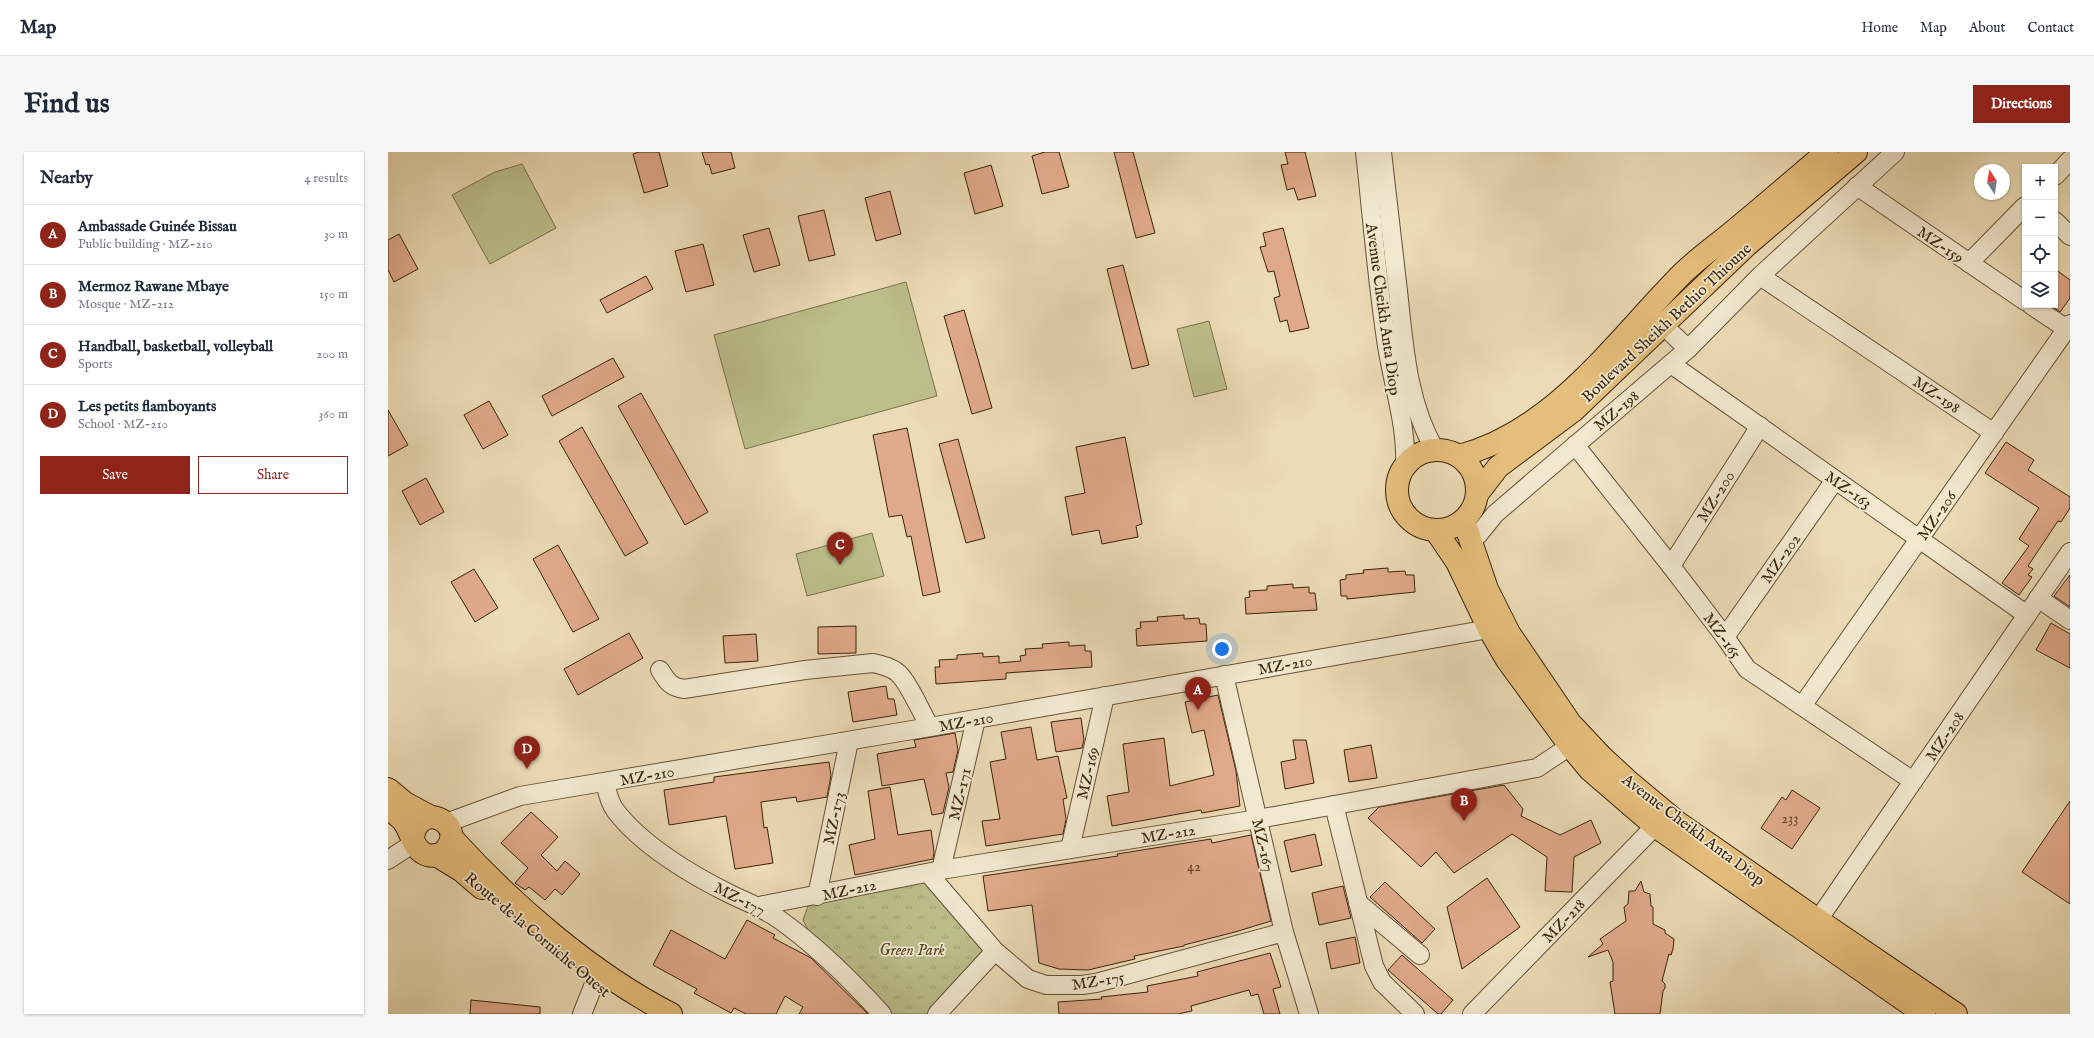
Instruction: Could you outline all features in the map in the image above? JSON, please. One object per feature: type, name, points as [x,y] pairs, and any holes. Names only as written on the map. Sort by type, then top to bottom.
[{"type":"main road","name":"Boulevard Sheikh Bethio Thioune","points":[[1459,456],[1497,444],[1529,423],[1575,387],[1608,354],[1680,276],[1828,152]]},
{"type":"main road","name":"Boulevard Sheikh Bethio Thioune","points":[[1478,493],[1498,467],[1573,411],[1663,324],[1747,246],[1856,152]]},
{"type":"main road","points":[[1435,450],[1452,452],[1459,456],[1474,472],[1478,493],[1471,513],[1464,521],[1446,530],[1436,531],[1424,528],[1412,522],[1404,513],[1398,502],[1397,489],[1399,476],[1405,466],[1424,452],[1435,450]]},
{"type":"main road","name":"Avenue Cheikh Anta Diop","points":[[1464,521],[1487,589],[1509,633],[1554,701],[1587,742],[1653,803],[1724,855],[1956,1014]]},
{"type":"main road","name":"Avenue Cheikh Anta Diop","points":[[1436,531],[1458,562],[1489,628],[1517,675],[1570,746],[1590,770],[1654,826],[1924,1014]]},
{"type":"main road","name":"Route de la Corniche Ouest","points":[[388,789],[405,803],[443,826],[472,860],[558,939],[598,970],[634,994],[671,1014]]},
{"type":"main road","points":[[388,808],[404,822],[414,840],[423,853],[436,855],[447,849],[443,826],[420,822],[416,826],[414,840]]},
{"type":"main road","name":"Route de la Corniche Ouest","points":[[436,855],[466,873],[513,917],[594,984],[640,1014]]},
{"type":"street","name":"Avenue Cheikh Anta Diop","points":[[1365,152],[1384,321],[1393,382],[1404,436],[1405,466]]},
{"type":"street","name":"Avenue Cheikh Anta Diop","points":[[1382,152],[1408,367],[1415,403],[1423,428],[1435,450]]},
{"type":"street","name":"MZ-198","points":[[1470,542],[1479,534],[1495,514],[1688,349],[1760,276],[1895,152]]},
{"type":"street","points":[[2058,173],[2070,160]]},
{"type":"street","name":"MZ-159","points":[[1857,186],[2022,299]]},
{"type":"street","points":[[1969,263],[2022,209]]},
{"type":"street","points":[[2058,224],[2070,236]]},
{"type":"street","name":"MZ-198","points":[[1760,276],[1994,433]]},
{"type":"street","points":[[2036,308],[2069,328]]},
{"type":"street","points":[[1663,324],[1688,349]]},
{"type":"street","name":"MZ-206","points":[[1802,706],[2069,328]]},
{"type":"street","name":"MZ-163","points":[[1671,364],[2027,615]]},
{"type":"street","name":"MZ-200","points":[[1671,566],[1760,426]]},
{"type":"street","name":"MZ-165","points":[[1575,445],[1671,566],[1748,669],[1913,781]]},
{"type":"street","name":"MZ-202","points":[[1725,637],[1835,480]]},
{"type":"street","name":"MZ-208","points":[[1818,920],[2070,552]]},
{"type":"street","points":[[2038,598],[2070,620]]},
{"type":"street","name":"MZ-210","points":[[443,826],[520,796],[930,727],[1489,628]]},
{"type":"street","points":[[660,670],[669,684],[674,688],[684,689],[805,670],[873,663],[881,664],[892,668],[900,674],[930,727]]},
{"type":"street","name":"MZ-167","points":[[1224,675],[1284,932],[1309,1014]]},
{"type":"street","name":"MZ-169","points":[[1070,849],[1105,696]]},
{"type":"street","name":"MZ-171","points":[[934,872],[976,719]]},
{"type":"street","name":"MZ-173","points":[[817,896],[849,741]]},
{"type":"street","name":"MZ-212","points":[[759,906],[817,896],[934,872],[1258,819],[1537,768],[1570,746]]},
{"type":"street","name":"MZ-177","points":[[605,782],[614,809],[628,825],[674,862],[732,894],[759,906],[780,919],[827,957],[882,1014]]},
{"type":"street","points":[[1334,805],[1377,974],[1382,982],[1415,1014]]},
{"type":"street","name":"MZ-218","points":[[1472,1014],[1654,826]]},
{"type":"street","points":[[388,860],[414,840]]},
{"type":"street","name":"MZ-175","points":[[934,872],[995,950],[1028,979],[1046,985],[1082,985],[1134,974],[1284,932]]},
{"type":"street","points":[[1358,903],[1420,955]]},
{"type":"street","points":[[937,1014],[995,950]]},
{"type":"street","points":[[582,1014],[594,984]]},
{"type":"green space","points":[[522,164],[556,228],[490,264],[452,195],[495,172]]},
{"type":"green space","points":[[906,282],[937,396],[745,449],[714,335]]},
{"type":"green space","points":[[1209,321],[1227,389],[1194,397],[1177,329]]},
{"type":"green space","points":[[872,533],[884,576],[807,596],[796,554]]},
{"type":"green space","name":"Green Park","points":[[926,882],[982,943],[984,953],[932,1014],[892,1014],[866,985],[810,934],[803,920],[808,906],[833,899]]},
{"type":"building","points":[[639,152],[659,152],[668,186],[644,193],[633,154]]},
{"type":"building","points":[[702,152],[731,152],[735,168],[712,174],[709,164],[706,165]]},
{"type":"building","points":[[1045,152],[1059,152],[1069,187],[1042,194],[1032,156]]},
{"type":"building","points":[[1114,152],[1133,152],[1155,233],[1136,238]]},
{"type":"building","points":[[1285,152],[1305,152],[1316,196],[1298,200],[1294,188],[1287,190],[1281,165],[1288,164]]},
{"type":"building","points":[[991,165],[1003,206],[975,214],[964,173]]},
{"type":"building","points":[[890,191],[901,234],[876,241],[865,198]]},
{"type":"building","points":[[824,210],[835,255],[809,261],[798,216]]},
{"type":"building","points":[[769,228],[780,265],[754,272],[743,235]]},
{"type":"building","points":[[1283,228],[1309,328],[1290,332],[1287,320],[1280,322],[1274,298],[1280,296],[1274,271],[1268,272],[1260,247],[1266,246],[1263,233]]},
{"type":"building","points":[[399,234],[418,269],[394,282],[388,270],[388,240]]},
{"type":"building","points":[[703,244],[714,285],[686,292],[675,251]]},
{"type":"building","points":[[1123,265],[1149,365],[1132,369],[1107,269]]},
{"type":"building","points":[[2058,271],[2070,280],[2070,298],[2060,312],[2054,308],[2058,308]]},
{"type":"building","points":[[646,276],[653,289],[607,313],[600,300]]},
{"type":"building","points":[[964,310],[992,408],[972,414],[944,316]]},
{"type":"building","points":[[613,358],[624,377],[552,416],[542,396]]},
{"type":"building","points":[[641,393],[708,512],[685,525],[618,406]]},
{"type":"building","points":[[489,401],[508,435],[483,449],[464,415]]},
{"type":"building","points":[[388,410],[408,445],[388,456]]},
{"type":"building","points":[[582,427],[648,543],[625,556],[559,441]]},
{"type":"building","points":[[907,428],[940,592],[923,596],[911,536],[907,537],[902,515],[889,517],[873,435]]},
{"type":"building","points":[[1125,437],[1142,524],[1136,526],[1138,537],[1102,544],[1099,530],[1072,535],[1065,497],[1085,493],[1076,447]]},
{"type":"building","points":[[958,439],[985,538],[966,543],[939,444]]},
{"type":"building","points":[[2006,442],[2034,460],[2028,470],[2070,497],[2070,508],[2061,522],[2058,521],[2028,566],[2033,569],[2028,575],[2032,577],[2019,595],[2002,583],[2029,546],[2019,539],[2039,508],[1985,473]]},
{"type":"building","points":[[426,478],[444,512],[420,525],[402,491]]},
{"type":"building","points":[[558,545],[599,619],[573,632],[533,559]]},
{"type":"building","points":[[1388,568],[1388,572],[1405,571],[1406,575],[1414,575],[1415,592],[1347,599],[1347,596],[1341,596],[1340,580],[1346,579],[1346,575],[1364,573],[1363,570]]},
{"type":"building","points":[[474,569],[498,608],[475,622],[451,582]]},
{"type":"building","points":[[2070,575],[2070,607],[2054,596]]},
{"type":"building","points":[[1293,584],[1293,588],[1309,587],[1309,593],[1315,593],[1317,610],[1246,614],[1245,598],[1250,597],[1249,591],[1267,590],[1267,586]]},
{"type":"building","points":[[1184,615],[1184,619],[1199,618],[1200,624],[1206,624],[1207,641],[1137,646],[1136,629],[1141,628],[1140,622],[1158,621],[1157,617]]},
{"type":"building","points":[[2051,623],[2070,634],[2070,668],[2036,650]]},
{"type":"building","points":[[856,626],[856,653],[818,654],[818,627]]},
{"type":"building","points":[[629,633],[643,658],[578,695],[564,669]]},
{"type":"building","points":[[756,634],[758,661],[725,663],[723,636]]},
{"type":"building","points":[[1069,642],[1069,646],[1085,645],[1085,651],[1091,651],[1092,667],[1006,673],[1006,679],[936,684],[935,667],[940,667],[939,660],[957,659],[957,655],[983,653],[983,657],[999,656],[999,663],[1021,661],[1020,656],[1026,655],[1025,649],[1043,648],[1042,644]]},
{"type":"building","points":[[886,686],[888,699],[894,699],[897,715],[853,722],[848,692]]},
{"type":"building","points":[[1218,695],[1236,771],[1240,806],[1202,813],[1201,810],[1112,826],[1107,796],[1129,792],[1123,744],[1164,738],[1170,786],[1214,775],[1204,730],[1192,733],[1185,702]]},
{"type":"building","points":[[1081,718],[1084,740],[1082,748],[1056,752],[1051,722]]},
{"type":"building","points":[[1031,727],[1037,760],[1058,756],[1067,798],[1063,799],[1066,819],[1063,834],[986,846],[982,821],[1000,819],[990,762],[1006,759],[1001,732]]},
{"type":"building","points":[[955,733],[958,750],[953,772],[946,773],[949,787],[943,813],[932,815],[924,779],[882,786],[877,754],[916,747],[914,740]]},
{"type":"building","points":[[1293,740],[1306,740],[1314,783],[1285,789],[1281,762],[1296,759]]},
{"type":"building","points":[[1371,745],[1377,778],[1349,782],[1344,750]]},
{"type":"building","points":[[829,762],[831,775],[827,797],[797,802],[796,797],[761,802],[764,828],[767,827],[773,863],[735,869],[726,816],[669,825],[664,790],[714,782],[714,777]]},
{"type":"building","points":[[1504,785],[1523,809],[1521,816],[1560,835],[1591,820],[1601,843],[1574,857],[1572,892],[1545,891],[1547,857],[1512,834],[1454,873],[1436,852],[1421,867],[1368,818],[1379,807]]},
{"type":"building","points":[[890,787],[898,835],[931,830],[934,852],[933,859],[855,875],[849,845],[875,839],[868,791]]},
{"type":"building","points":[[1792,790],[1820,808],[1792,849],[1761,828],[1782,797],[1786,800]]},
{"type":"building","points":[[2070,801],[2070,904],[2022,872]]},
{"type":"building","points":[[531,812],[558,837],[541,855],[557,871],[565,861],[580,874],[562,895],[555,889],[545,900],[529,887],[525,890],[515,883],[528,868],[501,843]]},
{"type":"building","points":[[1315,834],[1322,865],[1291,872],[1284,841]]},
{"type":"building","points":[[1251,835],[1271,921],[1235,932],[1184,946],[1134,956],[1135,959],[1088,970],[1059,969],[1039,963],[1032,905],[988,911],[983,876],[1118,856],[1117,854],[1211,839],[1212,843]]},
{"type":"building","points":[[1487,878],[1520,927],[1462,969],[1447,907]]},
{"type":"building","points":[[1641,881],[1644,892],[1650,894],[1651,906],[1653,907],[1653,924],[1665,930],[1665,933],[1674,939],[1673,949],[1671,955],[1669,954],[1662,981],[1665,984],[1665,988],[1663,991],[1660,1014],[1615,1014],[1610,982],[1613,981],[1613,962],[1608,950],[1588,957],[1603,944],[1600,939],[1626,921],[1624,907],[1628,904],[1629,891],[1635,891]]},
{"type":"building","points":[[1385,882],[1435,929],[1422,943],[1370,897]]},
{"type":"building","points":[[1343,886],[1351,918],[1319,925],[1312,893]]},
{"type":"building","points":[[747,920],[775,935],[773,938],[811,958],[868,1014],[799,1014],[803,1007],[785,996],[776,1014],[746,1014],[734,1008],[731,1013],[694,993],[697,989],[653,965],[671,930],[725,959]]},
{"type":"building","points":[[1355,937],[1360,963],[1331,969],[1326,943]]},
{"type":"building","points":[[1270,953],[1281,987],[1273,989],[1280,1014],[1264,1014],[1258,994],[1251,996],[1249,990],[1191,1006],[1192,1011],[1178,1014],[1059,1014],[1058,1002],[1102,999],[1101,997],[1148,992],[1147,986],[1198,976],[1197,972]]},
{"type":"building","points":[[1402,955],[1453,1000],[1441,1014],[1438,1014],[1388,970]]},
{"type":"building","points":[[471,1000],[540,1007],[540,1014],[470,1014]]},
{"type":"place","name":"Handball, basketball, volleyball","points":[[840,565]]},
{"type":"place","name":"Ambassade Guinée Bissau","points":[[1198,710]]},
{"type":"place","name":"Les petits flamboyants","points":[[527,769]]},
{"type":"place","name":"Mermoz Rawane Mbaye","points":[[1464,821]]}]
